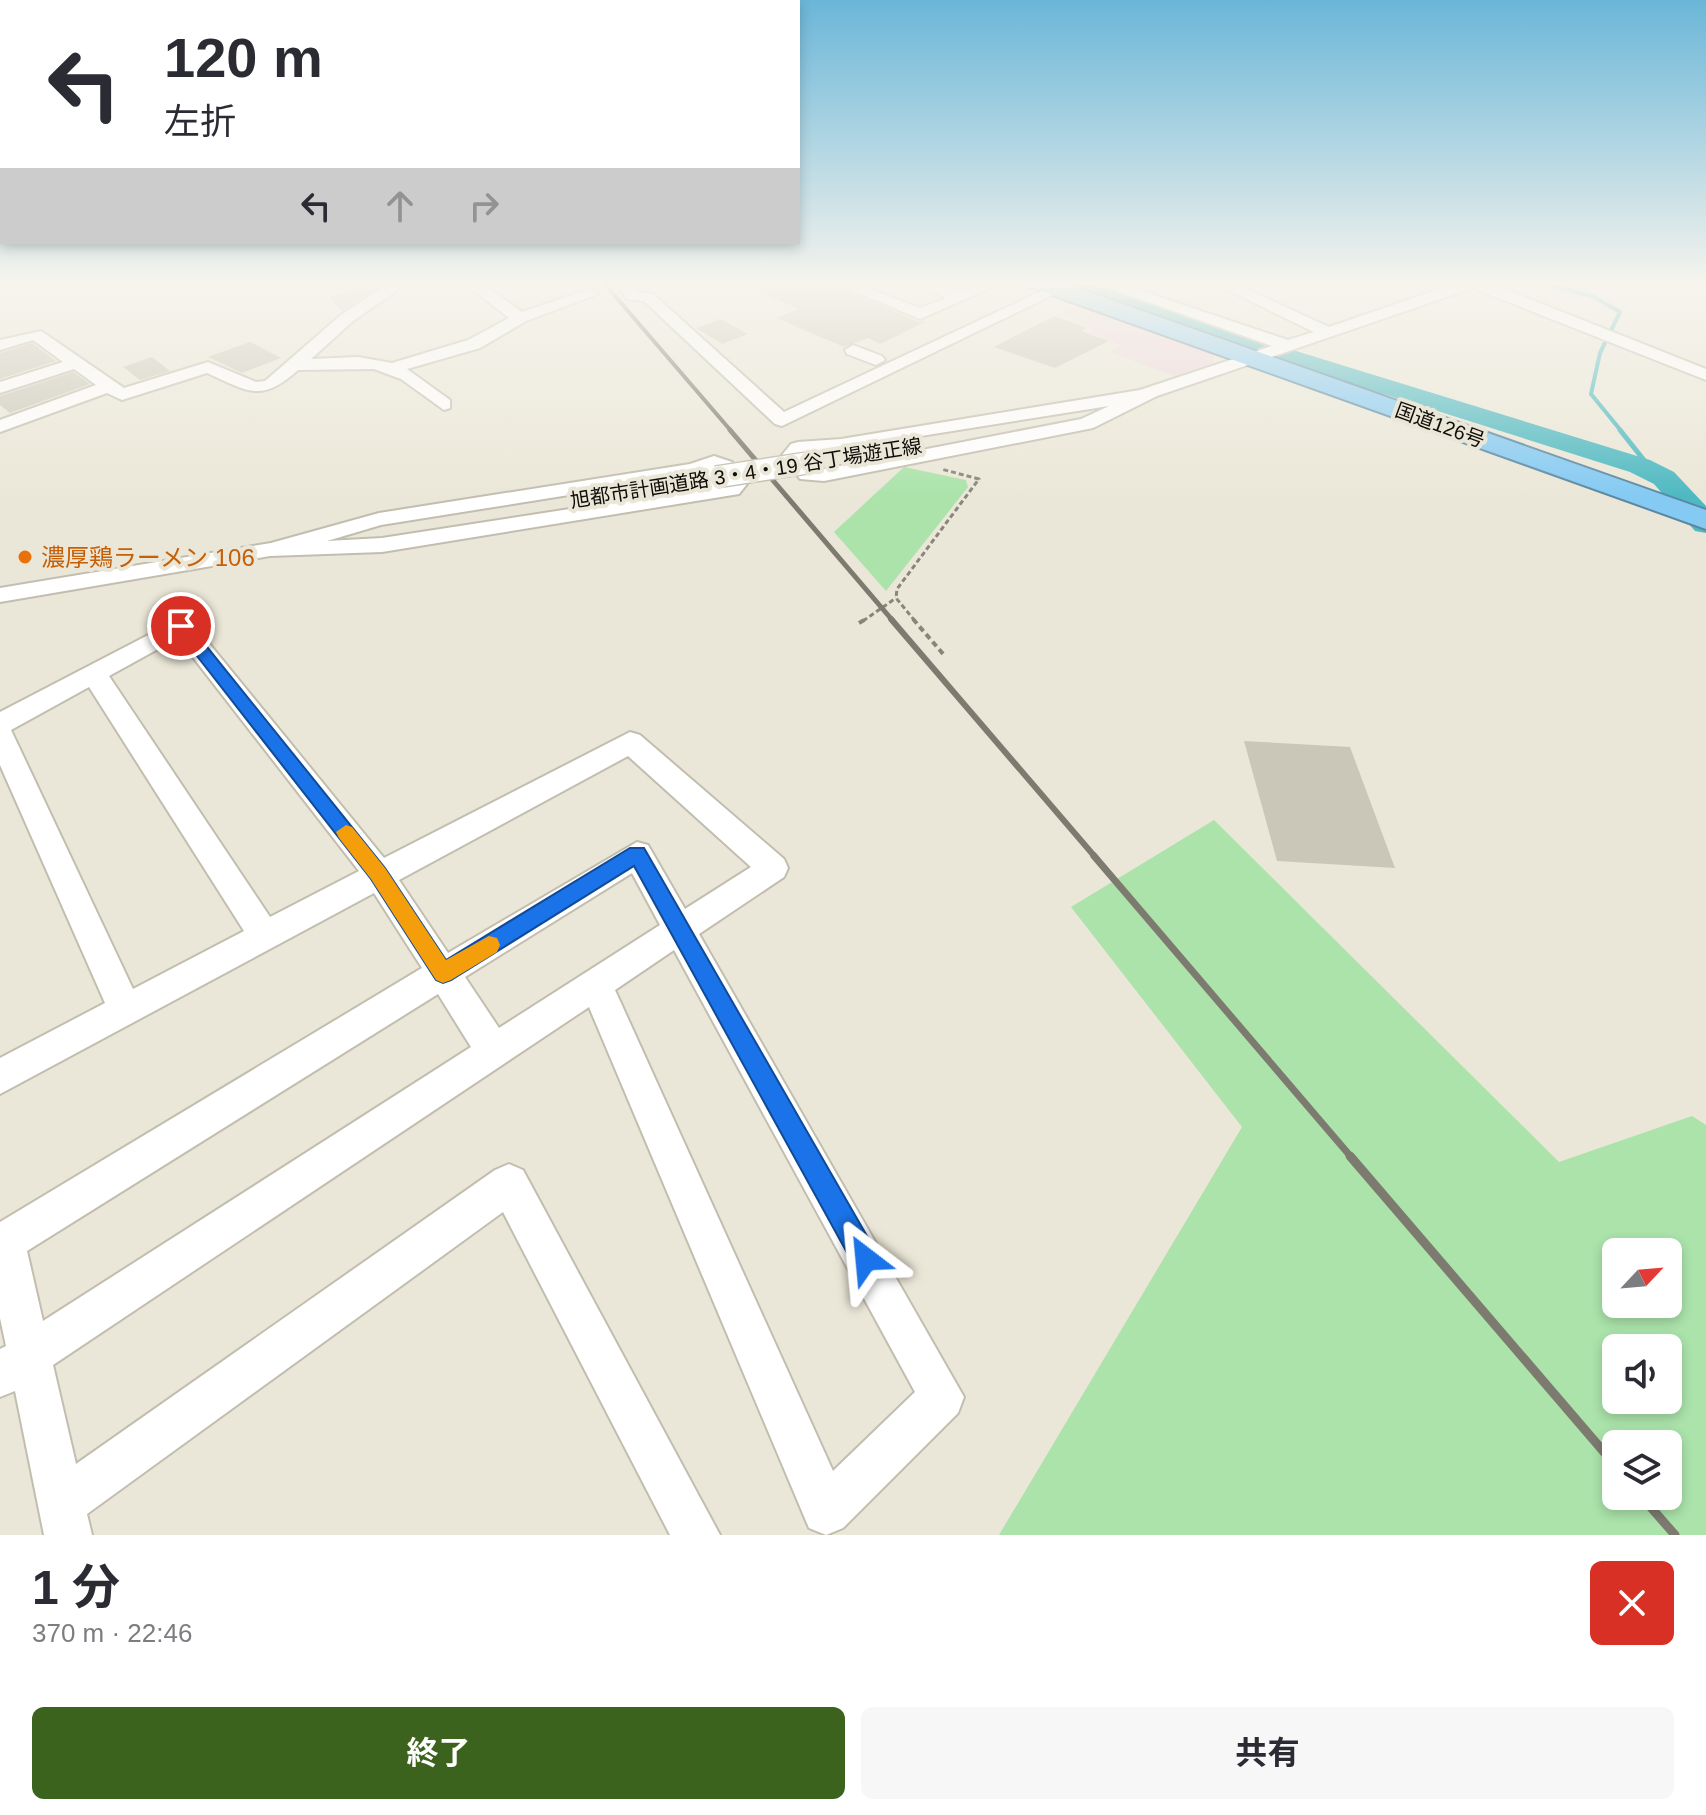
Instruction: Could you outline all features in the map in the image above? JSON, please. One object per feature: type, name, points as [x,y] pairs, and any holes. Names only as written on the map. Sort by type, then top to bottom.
[{"type":"highway","name":"国道126号","points":[[1281,354],[1706,520]]},
{"type":"street","points":[[27,356],[35,354]]},
{"type":"street","points":[[62,354],[122,395],[208,367],[254,388],[271,385],[307,354]]},
{"type":"street","points":[[294,365],[357,361],[396,367],[446,354]]},
{"type":"street","points":[[710,354],[782,420],[922,354]]},
{"type":"street","points":[[861,354],[876,360]]},
{"type":"street","name":"旭都市計画道路 3・4・19 谷丁場遊正線","points":[[0,595],[982,435],[1150,394],[1272,354]]},
{"type":"street","points":[[1650,354],[1706,375]]},
{"type":"street","points":[[0,388],[76,363]]},
{"type":"street","points":[[0,426],[162,367]]},
{"type":"street","points":[[396,367],[444,404]]},
{"type":"street","points":[[1150,394],[1086,424],[824,475],[807,475],[792,455],[798,448],[841,445],[1150,394]]},
{"type":"street","points":[[714,462],[725,466],[737,484],[732,490],[382,545],[271,550],[379,519],[694,469],[714,462]]},
{"type":"street","points":[[0,724],[181,626],[378,873],[493,1050]]},
{"type":"street","points":[[94,674],[264,935]]},
{"type":"street","points":[[0,734],[125,1010]]},
{"type":"street","points":[[0,1077],[378,873],[630,742],[773,868],[14,1366]]},
{"type":"street","points":[[595,982],[826,1511],[942,1397],[682,929],[637,854],[2,1244],[14,1366],[65,1519],[509,1184],[696,1535]]},
{"type":"path","points":[[935,468],[979,479],[897,589],[896,598],[944,655]]},
{"type":"path","points":[[859,623],[896,598]]},
{"type":"shaded area","points":[[1114,354],[1213,354],[1214,363],[1174,376]]},
{"type":"green space","points":[[904,467],[966,480],[968,487],[886,591],[834,532]]},
{"type":"green space","points":[[1214,820],[1559,1162],[1692,1116],[1706,1125],[1706,1535],[999,1535],[1242,1127],[1071,907]]},
{"type":"building","points":[[0,354],[46,354],[56,361],[0,379]]},
{"type":"building","points":[[217,354],[273,354],[281,358],[242,373],[208,357]]},
{"type":"building","points":[[1013,354],[1084,354],[1055,368]]},
{"type":"building","points":[[152,357],[170,371],[140,380],[123,367]]},
{"type":"building","points":[[73,372],[90,384],[10,413],[0,405],[0,396]]},
{"type":"building","points":[[1244,741],[1350,747],[1395,868],[1277,861]]},
{"type":"waterway","points":[[1280,354],[1640,466],[1664,478],[1706,524]]},
{"type":"waterway","points":[[1600,354],[1591,394],[1622,432]]},
{"type":"waterway","points":[[1620,430],[1655,474]]},
{"type":"railway","points":[[665,354],[732,432]]},
{"type":"railway","points":[[730,430],[893,621]]},
{"type":"railway","points":[[891,619],[1096,858]]},
{"type":"railway","points":[[1094,856],[1352,1158]]},
{"type":"railway","points":[[1350,1156],[1602,1450]]},
{"type":"railway","points":[[1653,1510],[1675,1535]]},
{"type":"slow traffic","points":[[346,832],[378,873],[443,973],[489,945]]},
{"type":"place","name":"濃厚鶏ラーメン 106","points":[[25,557]]},
{"type":"route","points":[[181,626],[378,873],[443,973],[637,854],[866,1259]]}]
